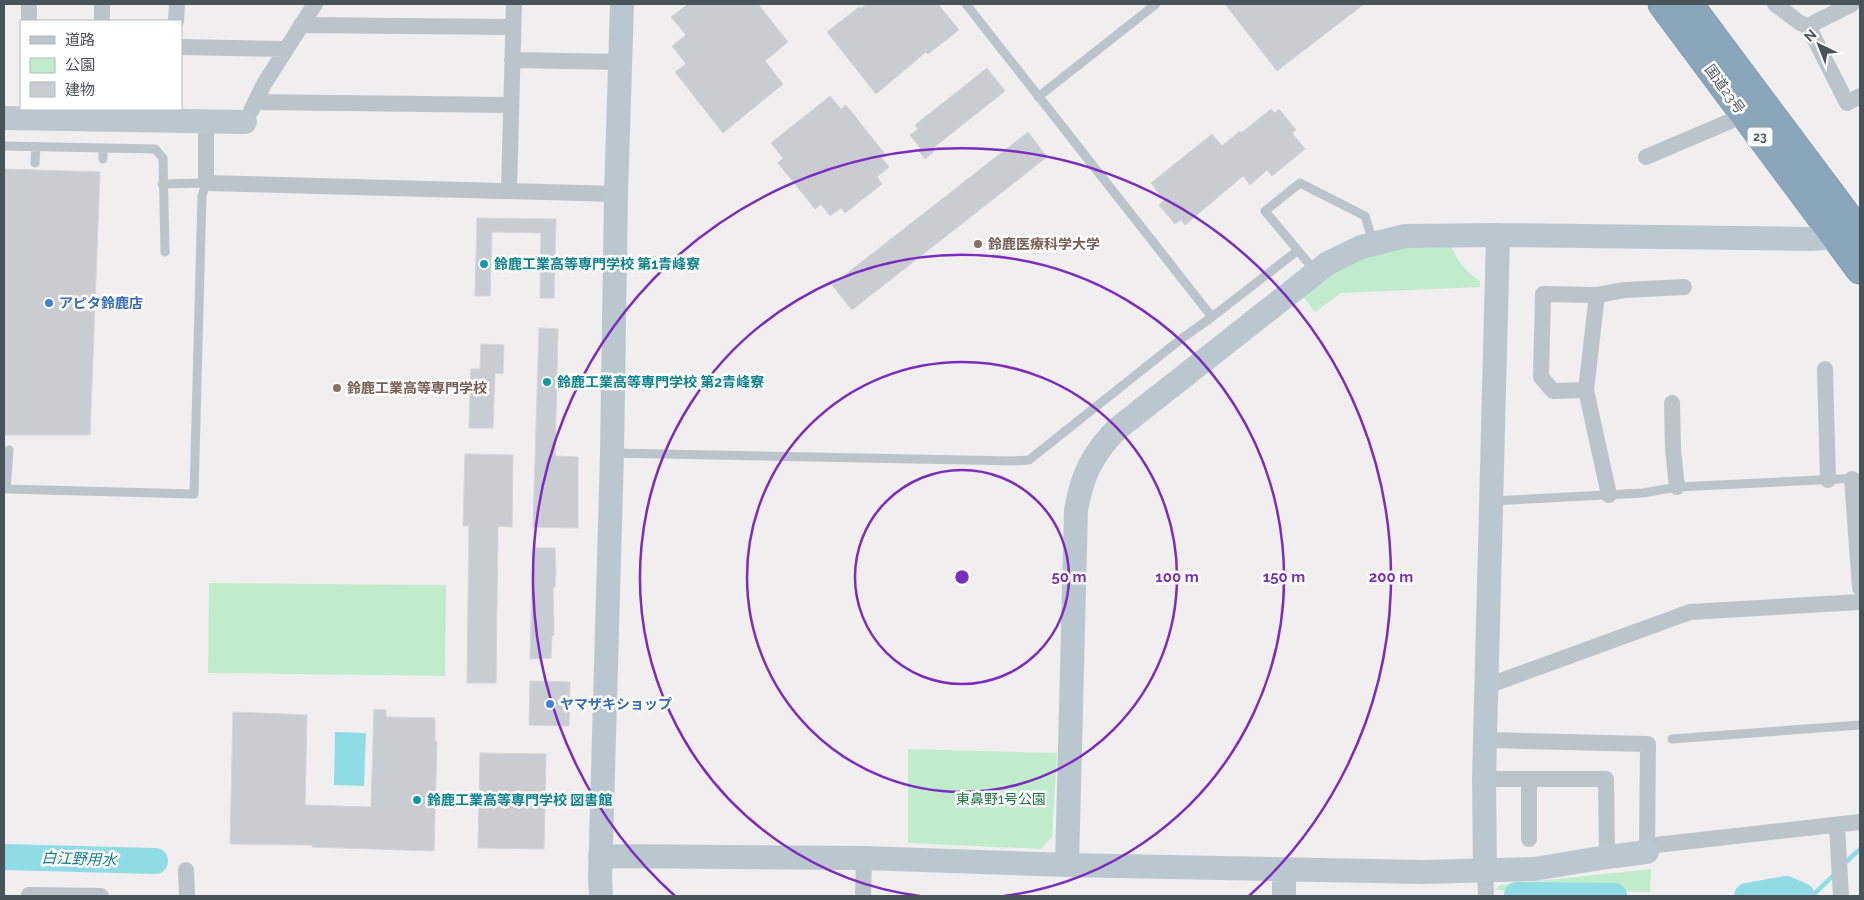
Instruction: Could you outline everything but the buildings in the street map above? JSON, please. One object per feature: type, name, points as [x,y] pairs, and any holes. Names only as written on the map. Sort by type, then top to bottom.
[{"type":"highway","name":"国道23号","points":[[1662,4],[1849,230]]},
{"type":"highway","name":"国道23号","points":[[1689,4],[1849,230],[1860,270]]},
{"type":"street","points":[[29,4],[29,20]]},
{"type":"street","points":[[102,4],[102,20]]},
{"type":"street","points":[[176,20],[177,4]]},
{"type":"street","points":[[250,112],[285,49],[315,4]]},
{"type":"street","points":[[509,190],[514,4]]},
{"type":"street","points":[[601,896],[600,856],[612,453],[616,194],[622,4]]},
{"type":"street","points":[[1775,4],[1800,23],[1808,26],[1847,103],[1860,96]]},
{"type":"street","points":[[1808,26],[1852,4]]},
{"type":"street","points":[[301,25],[513,27]]},
{"type":"street","points":[[182,47],[285,49]]},
{"type":"street","points":[[512,60],[620,62]]},
{"type":"street","points":[[4,118],[27,114],[174,115],[206,121],[250,112],[511,105]]},
{"type":"street","points":[[1646,158],[1733,120]]},
{"type":"street","points":[[206,121],[206,183],[616,194]]},
{"type":"street","points":[[1067,865],[1076,510],[1086,473],[1096,452],[1117,429],[1316,272],[1338,257],[1373,243],[1405,236],[1811,238],[1849,230]]},
{"type":"street","points":[[1486,896],[1484,779],[1498,235]]},
{"type":"street","points":[[1586,390],[1553,391],[1541,376],[1543,294],[1597,295],[1625,290],[1684,287]]},
{"type":"street","points":[[1597,295],[1586,390],[1609,495]]},
{"type":"street","points":[[1825,369],[1828,480]]},
{"type":"street","points":[[1672,402],[1672,449],[1677,487]]},
{"type":"street","points":[[1856,478],[1860,588]]},
{"type":"street","points":[[1487,686],[1690,612],[1860,602]]},
{"type":"street","points":[[1486,740],[1648,744],[1647,849]]},
{"type":"street","points":[[1484,779],[1606,779],[1607,857]]},
{"type":"street","points":[[1529,839],[1530,780]]},
{"type":"street","points":[[600,856],[864,858],[1067,865],[1423,872],[1534,869],[1647,849],[1860,822]]},
{"type":"street","points":[[1837,826],[1841,890]]},
{"type":"street","points":[[863,896],[864,858]]},
{"type":"street","points":[[1284,869],[1284,896]]},
{"type":"street","points":[[186,870],[187,896]]},
{"type":"street","points":[[29,895],[101,896]]},
{"type":"lane","points":[[966,4],[1212,317]]},
{"type":"lane","points":[[1038,97],[1156,4]]},
{"type":"lane","points":[[4,146],[155,149],[163,158],[162,184],[165,252]]},
{"type":"lane","points":[[35,163],[36,147]]},
{"type":"lane","points":[[103,159],[104,148]]},
{"type":"lane","points":[[9,450],[5,488],[194,494],[202,196],[206,183],[162,184]]},
{"type":"lane","points":[[1316,272],[1265,211],[1300,183],[1365,216],[1373,243]]},
{"type":"lane","points":[[612,453],[1024,461],[1035,456],[1181,339],[1297,251]]},
{"type":"lane","points":[[1491,501],[1643,493],[1677,487],[1856,478]]},
{"type":"lane","points":[[1672,738],[1860,725]]},
{"type":"green space","points":[[1450,242],[1461,264],[1480,281],[1480,287],[1341,293],[1315,312],[1301,294],[1338,265],[1373,250]]},
{"type":"green space","points":[[209,583],[446,585],[445,676],[208,673]]},
{"type":"green space","name":"東鼻野1号公園","points":[[908,749],[1057,753],[1052,837],[1041,849],[908,843]]},
{"type":"green space","points":[[1651,869],[1650,892],[1495,890],[1500,885]]},
{"type":"water","points":[[335,732],[366,733],[364,786],[334,785]]},
{"type":"waterway","points":[[1843,865],[1860,849]]},
{"type":"waterway","name":"白江野用水","points":[[4,857],[155,861]]},
{"type":"waterway","points":[[1812,896],[1836,873]]},
{"type":"waterway","name":"白江野用水","points":[[1747,896],[1786,889],[1802,896]]},
{"type":"waterway","name":"白江野用水","points":[[1517,895],[1614,896]]},
{"type":"place","name":"鈴鹿医療科学大学","points":[[978,244]]},
{"type":"place","name":"鈴鹿工業高等専門学校 第1青峰寮","points":[[484,264]]},
{"type":"place","name":"アピタ鈴鹿店","points":[[49,303]]},
{"type":"place","name":"鈴鹿工業高等専門学校 第2青峰寮","points":[[547,382]]},
{"type":"place","name":"鈴鹿工業高等専門学校","points":[[337,388]]},
{"type":"place","name":"ヤマザキショップ","points":[[550,704]]},
{"type":"place","name":"鈴鹿工業高等専門学校 図書館","points":[[417,800]]}]
